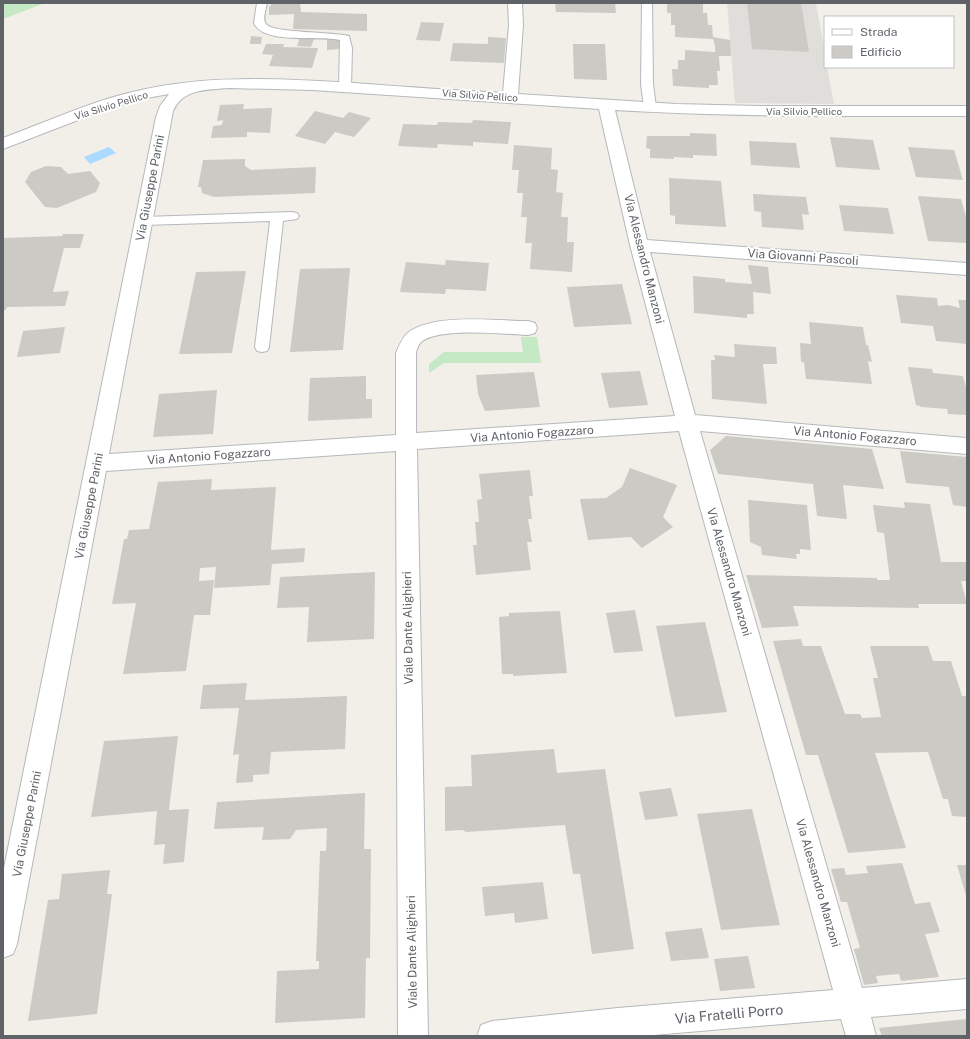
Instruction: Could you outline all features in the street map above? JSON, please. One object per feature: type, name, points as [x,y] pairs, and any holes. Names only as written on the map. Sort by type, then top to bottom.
[{"type":"street","points":[[510,97],[516,25],[515,3]]},
{"type":"street","name":"Via Silvio Pellico","points":[[3,144],[99,107],[158,91],[197,86],[259,82],[510,97],[650,108],[759,111],[967,111]]},
{"type":"street","name":"Via Giuseppe Parini","points":[[3,944],[9,886],[98,464],[167,105],[172,97],[183,90],[197,86]]},
{"type":"street","name":"Via Alessandro Manzoni","points":[[606,105],[639,244],[687,423],[861,1036]]},
{"type":"street","name":"Via Giovanni Pascoli","points":[[639,244],[967,269]]},
{"type":"street","name":"Viale Dante Alighieri","points":[[413,1036],[406,363],[409,345],[415,337],[429,330],[444,328],[528,328]]},
{"type":"street","name":"Via Antonio Fogazzaro","points":[[98,464],[687,423],[967,446]]},
{"type":"street","name":"Via Fratelli Porro","points":[[492,1036],[618,1023],[967,994]]},
{"type":"lane","points":[[262,3],[259,22],[261,27],[266,30],[293,34],[334,35],[345,38],[345,87]]},
{"type":"lane","points":[[647,3],[647,84],[650,108]]},
{"type":"lane","points":[[144,221],[292,216]]},
{"type":"lane","points":[[262,347],[277,217]]},
{"type":"shaded area","points":[[727,3],[816,3],[824,47],[824,68],[827,68],[834,104],[735,103]]},
{"type":"green space","points":[[3,3],[45,3],[3,19]]},
{"type":"green space","points":[[521,337],[537,337],[541,363],[444,363],[429,373],[429,364],[444,352],[523,352]]},
{"type":"water","points":[[109,147],[116,153],[90,164],[84,157]]},
{"type":"building","points":[[271,3],[300,3],[301,12],[367,14],[367,31],[293,29],[294,14],[269,15],[269,6],[271,6]]},
{"type":"building","points":[[555,3],[615,3],[616,13],[556,12]]},
{"type":"building","points":[[667,3],[703,3],[703,13],[707,13],[708,25],[712,25],[713,37],[730,40],[731,56],[719,56],[720,71],[717,71],[718,85],[709,85],[709,88],[673,86],[672,69],[678,69],[678,60],[685,60],[685,50],[715,52],[715,46],[713,39],[675,37],[675,25],[671,25],[671,13],[667,13]]},
{"type":"building","points":[[747,3],[801,3],[809,52],[752,49]]},
{"type":"building","points":[[421,22],[444,23],[440,41],[416,40]]},
{"type":"building","points":[[251,36],[262,37],[261,44],[250,44]]},
{"type":"building","points":[[488,37],[506,38],[504,63],[450,61],[453,43],[488,44]]},
{"type":"building","points":[[300,38],[314,39],[311,47],[297,46]]},
{"type":"building","points":[[327,39],[339,40],[339,49],[327,50]]},
{"type":"building","points":[[266,44],[284,44],[283,47],[318,48],[312,68],[269,66],[273,55],[262,54]]},
{"type":"building","points":[[573,44],[605,44],[607,80],[574,79]]},
{"type":"building","points":[[244,104],[243,109],[272,108],[270,133],[247,132],[247,137],[211,138],[213,126],[222,125],[223,120],[217,121],[220,105]]},
{"type":"building","points":[[315,111],[343,118],[349,112],[371,118],[354,137],[335,132],[325,144],[295,136]]},
{"type":"building","points":[[473,120],[511,122],[508,144],[473,142],[473,146],[438,144],[437,148],[398,146],[403,124],[437,125],[438,122],[472,123]]},
{"type":"building","points":[[690,133],[716,134],[717,156],[693,155],[693,158],[674,157],[674,159],[650,158],[650,149],[646,148],[647,136],[690,136]]},
{"type":"building","points":[[830,137],[873,140],[880,170],[836,167]]},
{"type":"building","points":[[749,141],[796,143],[800,168],[751,165]]},
{"type":"building","points":[[514,145],[552,148],[551,169],[558,170],[556,192],[563,193],[561,217],[568,217],[567,242],[574,242],[572,272],[530,269],[532,243],[525,243],[527,217],[521,217],[523,193],[517,193],[519,170],[512,170]]},
{"type":"building","points":[[908,147],[954,150],[963,180],[916,177]]},
{"type":"building","points":[[245,159],[245,166],[251,170],[316,167],[315,193],[214,197],[202,193],[201,187],[198,187],[203,160]]},
{"type":"building","points":[[46,166],[61,167],[68,174],[90,171],[100,183],[96,192],[57,208],[45,207],[25,182],[31,172]]},
{"type":"building","points":[[669,178],[721,181],[726,227],[675,224],[675,216],[670,215]]},
{"type":"building","points":[[753,194],[806,197],[809,215],[802,214],[804,230],[762,227],[761,212],[754,211]]},
{"type":"building","points":[[918,196],[961,199],[967,220],[967,243],[928,241]]},
{"type":"building","points":[[839,205],[888,208],[894,234],[844,231]]},
{"type":"building","points":[[63,234],[84,234],[80,248],[64,248],[53,292],[69,291],[65,306],[7,307],[6,310],[3,310],[4,238],[62,236]]},
{"type":"building","points":[[446,260],[489,263],[486,291],[446,289],[445,294],[400,292],[406,262],[445,265]]},
{"type":"building","points":[[748,265],[768,267],[771,294],[753,292],[754,314],[747,314],[747,318],[694,313],[693,276],[725,279],[725,282],[752,284]]},
{"type":"building","points":[[350,268],[343,350],[290,352],[300,269]]},
{"type":"building","points":[[246,271],[232,353],[179,354],[196,272]]},
{"type":"building","points":[[622,284],[632,324],[574,327],[567,287]]},
{"type":"building","points":[[896,295],[937,298],[938,306],[948,305],[960,308],[958,300],[967,300],[967,344],[936,341],[933,326],[901,323]]},
{"type":"building","points":[[809,322],[863,327],[866,345],[868,345],[872,362],[868,361],[872,384],[806,379],[804,362],[801,362],[800,343],[811,344]]},
{"type":"building","points":[[65,327],[60,353],[17,357],[23,331]]},
{"type":"building","points":[[734,344],[776,347],[777,364],[763,364],[767,404],[712,399],[711,360],[715,360],[714,355],[735,357]]},
{"type":"building","points":[[908,367],[932,369],[933,373],[963,376],[967,391],[967,415],[948,414],[947,409],[921,407],[916,405]]},
{"type":"building","points":[[640,371],[648,405],[609,408],[601,373]]},
{"type":"building","points":[[534,372],[540,407],[485,411],[478,394],[476,375]]},
{"type":"building","points":[[366,376],[366,399],[372,399],[372,418],[308,421],[310,378]]},
{"type":"building","points":[[217,390],[213,434],[153,437],[159,394]]},
{"type":"building","points":[[726,436],[872,449],[884,489],[843,485],[847,519],[817,516],[813,484],[718,474],[710,450]]},
{"type":"building","points":[[900,451],[967,457],[967,507],[953,505],[949,487],[906,483]]},
{"type":"building","points":[[630,468],[677,485],[663,517],[673,527],[642,548],[631,537],[588,540],[580,499],[606,498],[622,487]]},
{"type":"building","points":[[530,470],[533,496],[529,496],[532,519],[528,519],[532,542],[527,542],[531,570],[476,575],[473,545],[477,545],[475,522],[479,522],[477,500],[482,499],[479,474]]},
{"type":"building","points":[[212,479],[211,490],[276,487],[271,550],[305,548],[304,562],[272,564],[270,585],[214,588],[216,567],[200,568],[199,581],[214,580],[210,615],[194,615],[186,671],[123,674],[136,603],[112,604],[124,539],[127,539],[129,530],[149,529],[158,482]]},
{"type":"building","points":[[748,500],[807,505],[811,550],[800,549],[800,554],[796,554],[797,559],[762,555],[761,547],[750,542]]},
{"type":"building","points":[[904,502],[930,504],[941,562],[967,562],[967,581],[961,581],[967,604],[918,604],[919,608],[793,606],[799,626],[762,628],[746,575],[877,578],[877,580],[890,580],[884,533],[877,532],[873,505],[905,508]]},
{"type":"building","points":[[375,572],[374,639],[307,642],[309,607],[277,608],[280,577]]},
{"type":"building","points":[[635,610],[643,651],[614,653],[606,613]]},
{"type":"building","points":[[560,611],[567,673],[513,676],[513,674],[502,674],[499,617],[509,616],[509,613]]},
{"type":"building","points":[[705,622],[727,712],[675,717],[656,626]]},
{"type":"building","points":[[801,639],[803,646],[821,646],[845,714],[860,714],[862,718],[881,717],[873,678],[878,678],[870,646],[928,646],[933,661],[951,661],[962,696],[967,696],[967,817],[952,816],[948,799],[943,799],[928,752],[875,753],[906,848],[848,853],[818,755],[806,755],[773,641]]},
{"type":"building","points":[[247,683],[245,700],[347,696],[345,749],[271,752],[269,774],[253,775],[253,782],[236,783],[239,754],[233,755],[239,708],[200,709],[203,685]]},
{"type":"building","points":[[178,736],[169,810],[189,809],[184,862],[163,864],[165,844],[154,845],[157,811],[91,817],[104,741]]},
{"type":"building","points":[[554,749],[557,773],[605,769],[634,949],[592,954],[580,874],[573,874],[565,825],[466,832],[463,830],[445,831],[445,787],[472,786],[471,755]]},
{"type":"building","points":[[671,788],[678,816],[645,820],[639,792]]},
{"type":"building","points":[[365,793],[364,849],[371,849],[370,958],[366,958],[365,1018],[275,1023],[277,971],[319,969],[319,961],[316,961],[320,851],[326,851],[327,828],[296,830],[290,839],[262,840],[264,827],[214,829],[217,802]]},
{"type":"building","points":[[752,809],[780,925],[721,930],[697,814]]},
{"type":"building","points":[[902,863],[915,904],[930,902],[940,932],[925,934],[939,977],[901,981],[899,974],[876,976],[878,983],[864,985],[854,949],[860,948],[847,902],[841,902],[831,869],[844,868],[846,875],[868,873],[866,866]]},
{"type":"building","points":[[957,865],[967,865],[967,899]]},
{"type":"building","points":[[110,870],[107,894],[112,894],[97,1014],[28,1021],[48,900],[59,899],[62,874]]},
{"type":"building","points":[[543,882],[548,919],[515,923],[514,913],[485,916],[482,887]]},
{"type":"building","points":[[702,928],[709,958],[671,961],[665,932]]},
{"type":"building","points":[[748,956],[755,988],[720,991],[714,959]]},
{"type":"building","points":[[967,1019],[967,1036],[882,1036],[879,1028]]}]
